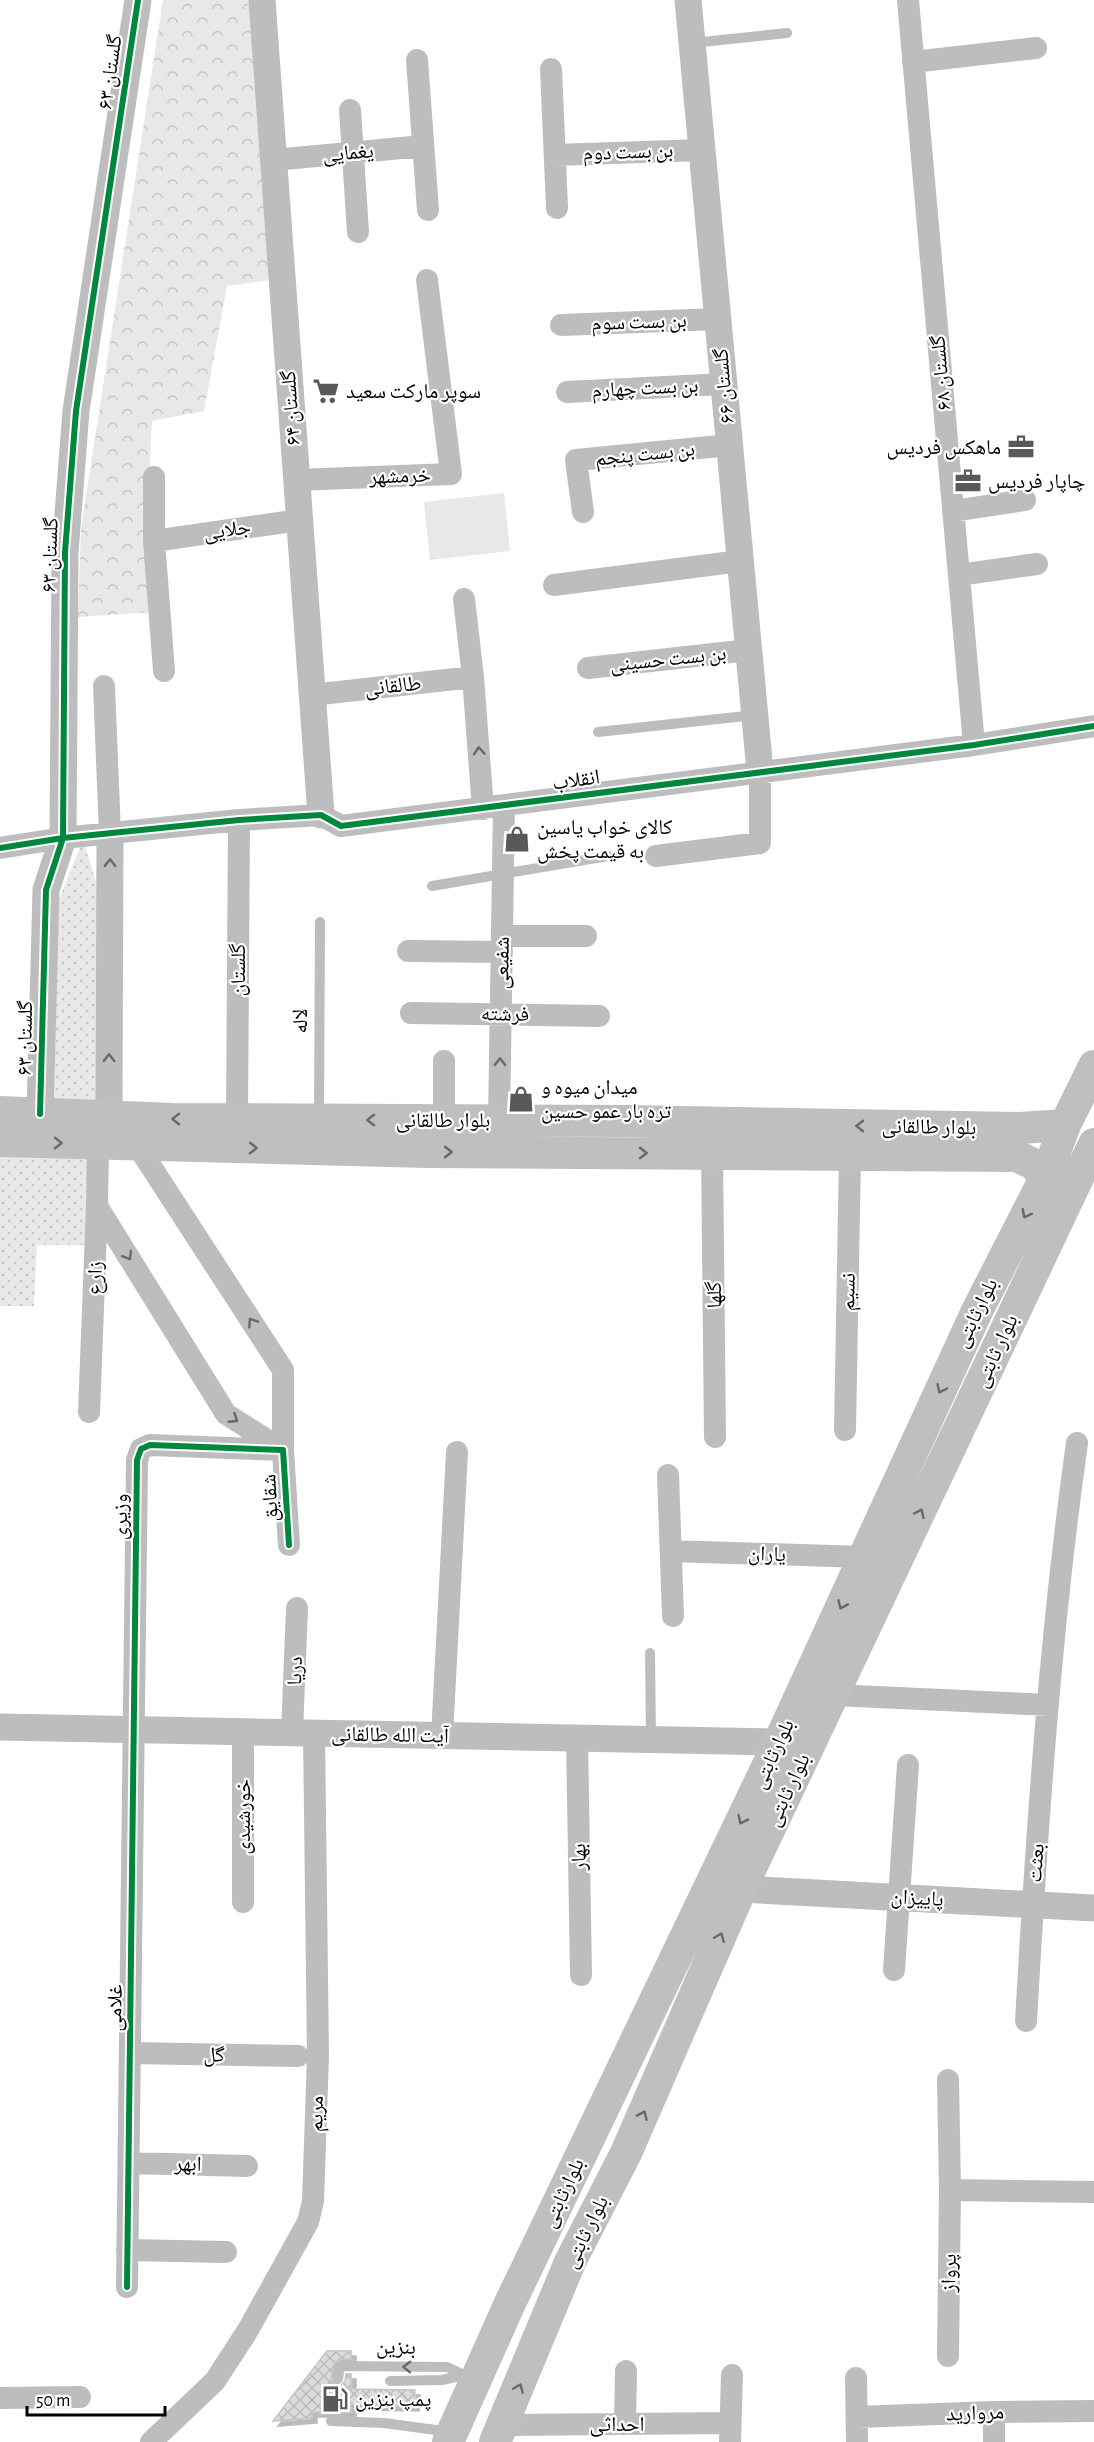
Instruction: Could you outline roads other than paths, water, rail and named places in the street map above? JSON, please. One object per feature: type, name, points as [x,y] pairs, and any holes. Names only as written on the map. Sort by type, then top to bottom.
[{"type":"main road","name":"بلوارثابتی","points":[[448,2442],[474,2368],[561,2198],[779,1742],[976,1311],[1046,1176],[1065,1125],[1094,1066]]},
{"type":"main road","name":"بلوار طالقانی","points":[[0,1112],[40,1114],[103,1130],[137,1145],[428,1152],[850,1155],[1019,1142],[1065,1125]]},
{"type":"main road","name":"بلوار طالقانی","points":[[0,1141],[237,1119],[499,1120],[1019,1142]]},
{"type":"main road","points":[[1019,1142],[1033,1164],[1046,1176]]},
{"type":"main road","name":"بلوار ثابتی","points":[[500,2433],[570,2262],[626,2152],[741,1889],[1094,1144]]},
{"type":"main road","points":[[869,1546],[881,1559],[897,1560]]},
{"type":"main road","points":[[606,2101],[592,2148],[590,2164],[596,2171],[607,2172],[612,2170],[626,2152]]},
{"type":"main road","points":[[561,2198],[572,2191],[583,2188],[590,2194],[592,2200],[591,2210],[570,2262]]},
{"type":"street","name":"گلستان ۶۳","points":[[40,1114],[46,891],[63,838],[65,552],[76,411],[138,0]]},
{"type":"street","name":"گلستان ۶۴","points":[[262,0],[321,815]]},
{"type":"street","name":"گلستان ۶۶","points":[[688,0],[760,771]]},
{"type":"street","name":"گلستان ۶۸","points":[[908,0],[974,745]]},
{"type":"street","points":[[913,62],[1036,48]]},
{"type":"street","points":[[417,60],[428,210]]},
{"type":"street","points":[[550,69],[557,208]]},
{"type":"street","points":[[350,110],[358,232]]},
{"type":"street","name":"یغمایی","points":[[273,160],[423,146]]},
{"type":"street","name":"بن بست دوم","points":[[555,155],[702,150]]},
{"type":"street","name":"خرمشهر","points":[[297,480],[451,474],[427,280]]},
{"type":"street","name":"بن بست سوم","points":[[561,325],[718,320]]},
{"type":"street","name":"بن بست چهارم","points":[[567,392],[724,384]]},
{"type":"street","name":"بن بست پنجم","points":[[583,512],[576,460],[730,445]]},
{"type":"street","points":[[154,477],[154,540],[164,671]]},
{"type":"street","points":[[953,510],[1025,500]]},
{"type":"street","name":"جلایی","points":[[154,540],[300,519]]},
{"type":"street","points":[[554,585],[740,561]]},
{"type":"street","points":[[959,575],[1037,564]]},
{"type":"street","name":"شفیعی","points":[[464,599],[473,677],[503,874],[499,1120]]},
{"type":"street","name":"بن بست حسینی","points":[[588,668],[749,650]]},
{"type":"street","name":"طالقانی","points":[[312,694],[473,677]]},
{"type":"street","points":[[103,1130],[110,834],[104,686]]},
{"type":"street","name":"انقلاب","points":[[0,848],[63,838],[239,820],[321,815],[341,826],[974,745],[1094,726]]},
{"type":"street","points":[[656,856],[760,843],[760,771]]},
{"type":"street","name":"گلستان","points":[[237,1119],[239,820]]},
{"type":"street","points":[[408,951],[586,936]]},
{"type":"street","name":"فرشته","points":[[411,1013],[600,1016]]},
{"type":"street","points":[[444,1061],[444,1120]]},
{"type":"street","name":"زارع","points":[[89,1412],[103,1130]]},
{"type":"street","name":"شقایق","points":[[137,1145],[283,1370],[283,1450],[289,1545]]},
{"type":"street","name":"گلها","points":[[712,1154],[715,1437]]},
{"type":"street","name":"نسیم","points":[[845,1430],[850,1155]]},
{"type":"street","name":"شقایق","points":[[98,1206],[226,1413],[283,1450]]},
{"type":"street","name":"بعثت","points":[[1026,2021],[1048,1705],[1077,1443]]},
{"type":"street","name":"وزیری","points":[[135,1730],[137,1460],[141,1449],[150,1445],[283,1450]]},
{"type":"street","points":[[442,1736],[457,1452]]},
{"type":"street","points":[[668,1474],[673,1616]]},
{"type":"street","name":"یاران","points":[[671,1551],[869,1546]]},
{"type":"street","name":"دریا","points":[[297,1608],[303,1733]]},
{"type":"street","points":[[834,1695],[1048,1705]]},
{"type":"street","name":"آیت الله طالقانی","points":[[0,1727],[779,1742]]},
{"type":"street","name":"غلامی","points":[[127,2287],[135,1730]]},
{"type":"street","name":"خورشیدی","points":[[243,1732],[243,1902]]},
{"type":"street","name":"مریم","points":[[151,2442],[215,2381],[248,2330],[308,2222],[313,2201],[318,2056],[303,1733]]},
{"type":"street","name":"بهار","points":[[577,1738],[581,1975]]},
{"type":"street","points":[[894,1970],[908,1765]]},
{"type":"street","name":"پاییزان","points":[[741,1889],[1094,1908]]},
{"type":"street","name":"گل","points":[[130,2053],[298,2056]]},
{"type":"street","name":"پرواز","points":[[948,2080],[950,2190],[948,2355]]},
{"type":"street","name":"ابهر","points":[[129,2163],[247,2166]]},
{"type":"street","points":[[950,2190],[1094,2192]]},
{"type":"street","points":[[127,2250],[226,2252]]},
{"type":"street","points":[[625,2424],[626,2371]]},
{"type":"street","points":[[730,2433],[732,2376]]},
{"type":"street","points":[[856,2378],[856,2442]]},
{"type":"street","points":[[0,2398],[80,2397]]},
{"type":"street","name":"مروارید","points":[[857,2417],[1094,2411]]},
{"type":"street","points":[[994,2412],[994,2442]]},
{"type":"street","name":"احداثی","points":[[500,2433],[625,2424],[730,2433]]},
{"type":"lane","points":[[692,43],[787,33]]},
{"type":"lane","points":[[598,732],[755,715]]},
{"type":"lane","points":[[432,886],[608,856]]},
{"type":"lane","name":"لاله","points":[[320,922],[320,1120]]},
{"type":"lane","points":[[650,1653],[651,1740]]},
{"type":"lane","name":"بنزین","points":[[338,2379],[340,2366],[474,2368]]},
{"type":"lane","points":[[390,2381],[442,2380],[474,2368]]},
{"type":"lane","points":[[332,2421],[385,2418],[436,2430],[448,2442]]},
{"type":"place","name":"سوپر مارکت سعید","points":[[326,391]]},
{"type":"place","name":"ماهکس فردیس","points":[[1021,447]]},
{"type":"place","name":"چاپار فردیس","points":[[968,481]]},
{"type":"place","name":"کالای خواب یاسین به قیمت پخش","points":[[517,839]]},
{"type":"place","name":"میدان میوه و تره بار عمو حسین","points":[[521,1099]]},
{"type":"place","name":"پمپ بنزین","points":[[335,2399]]}]
